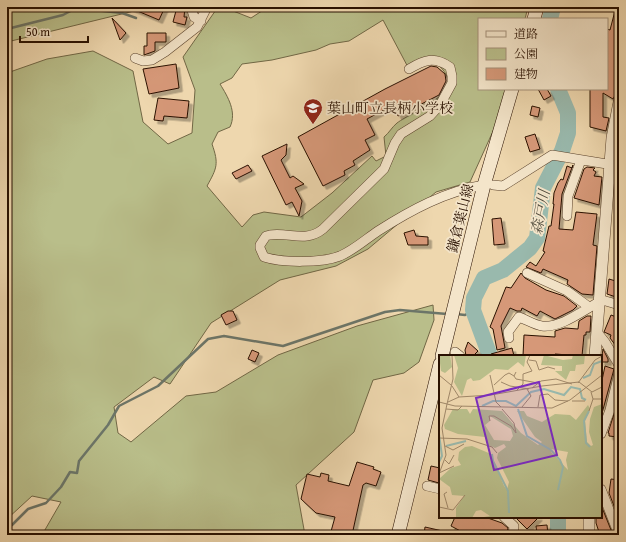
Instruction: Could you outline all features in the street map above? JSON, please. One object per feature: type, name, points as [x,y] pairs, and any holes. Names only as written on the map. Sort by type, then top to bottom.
[{"type":"main road","points":[[534,18],[537,7]]},
{"type":"main road","name":"鎌倉葉山線","points":[[442,355],[489,185],[512,90]]},
{"type":"main road","points":[[398,535],[439,368]]},
{"type":"street","points":[[191,7],[194,17],[201,21]]},
{"type":"street","points":[[135,58],[143,61],[152,60],[166,52],[190,33],[201,21],[207,7]]},
{"type":"street","points":[[409,69],[420,62],[431,59],[450,67],[452,83],[436,111],[401,134],[384,169],[323,229],[314,235],[306,237],[270,235],[262,241],[260,248],[261,254],[264,257],[279,260],[326,259],[340,256],[360,245],[389,224],[436,199],[461,189],[489,185],[503,186],[552,155],[614,165]]},
{"type":"street","points":[[595,355],[597,332],[596,303],[614,165],[614,125],[619,102]]},
{"type":"street","points":[[567,216],[568,196],[581,160]]},
{"type":"street","points":[[527,273],[596,303],[619,305]]},
{"type":"street","points":[[509,338],[508,332],[520,316],[540,326],[550,326],[558,324],[596,303]]},
{"type":"street","points":[[597,332],[619,365]]},
{"type":"street","points":[[602,431],[610,410],[619,373]]},
{"type":"street","points":[[427,486],[439,489]]},
{"type":"street","points":[[602,491],[618,531]]},
{"type":"street","points":[[505,518],[514,526],[513,535]]},
{"type":"street","points":[[589,518],[589,535]]},
{"type":"green space","points":[[7,7],[141,7],[138,10],[7,42]]},
{"type":"green space","points":[[218,7],[223,7],[251,18],[268,7],[528,7],[525,18],[478,18],[478,90],[507,90],[494,129],[470,182],[436,192],[368,249],[336,266],[280,280],[211,323],[170,384],[154,377],[114,407],[118,433],[131,442],[186,396],[216,392],[278,355],[357,326],[433,305],[434,320],[419,362],[404,373],[373,380],[354,432],[296,485],[305,535],[42,535],[61,502],[32,496],[7,519],[7,73],[47,59],[93,51],[133,71],[143,122],[168,144],[192,133],[195,90],[183,57]],"holes":[[[383,20],[410,71],[427,64],[437,64],[446,74],[447,83],[444,92],[426,106],[397,123],[384,137],[386,156],[376,161],[372,156],[332,193],[301,217],[264,212],[253,215],[242,227],[207,186],[216,166],[216,156],[212,144],[218,132],[230,127],[233,116],[231,105],[220,84],[232,78],[242,64],[272,60],[316,50],[330,44],[349,41]]]},
{"type":"building","points":[[128,7],[165,7],[159,20]]},
{"type":"building","points":[[177,7],[185,7],[184,17],[187,17],[185,25],[173,22]]},
{"type":"building","points":[[616,7],[619,7],[619,78],[615,89],[618,90],[613,99],[603,93],[603,117],[609,118],[606,131],[590,127],[590,90],[608,90],[608,29],[610,30]]},
{"type":"building","points":[[112,18],[126,33],[120,40]]},
{"type":"building","points":[[147,33],[166,33],[166,42],[155,42],[155,51],[144,55],[144,46],[147,46]]},
{"type":"building","points":[[176,64],[179,88],[149,94],[143,69]]},
{"type":"building","points":[[431,66],[437,67],[445,74],[446,81],[439,95],[398,116],[393,105],[367,119],[375,135],[365,140],[370,150],[353,161],[355,165],[344,171],[345,175],[323,186],[298,137],[385,89]]},
{"type":"building","points":[[539,90],[548,90],[551,96],[544,100]]},
{"type":"building","points":[[158,98],[189,101],[187,118],[164,116],[163,121],[154,120]]},
{"type":"building","points":[[532,106],[540,108],[538,117],[530,115]]},
{"type":"building","points":[[535,134],[540,149],[530,152],[525,137]]},
{"type":"building","points":[[287,144],[286,155],[281,160],[290,178],[293,176],[304,184],[295,188],[302,201],[299,216],[292,202],[286,205],[262,156]]},
{"type":"building","points":[[248,165],[252,171],[236,179],[232,173]]},
{"type":"building","points":[[567,166],[572,168],[562,194],[559,229],[573,230],[576,212],[597,214],[593,245],[597,246],[593,295],[582,294],[567,284],[568,280],[543,269],[541,273],[526,267],[530,262],[536,266],[545,252],[543,251],[549,226],[551,226],[554,193],[558,183],[561,179],[563,180]]},
{"type":"building","points":[[587,167],[595,168],[593,170],[596,172],[594,176],[602,177],[599,205],[574,198],[584,169]]},
{"type":"building","points":[[501,218],[505,244],[494,245],[492,219]]},
{"type":"building","points":[[414,230],[416,236],[428,237],[428,245],[408,245],[404,233]]},
{"type":"building","points":[[521,273],[525,278],[546,290],[564,296],[577,306],[573,310],[555,319],[540,311],[537,316],[522,308],[521,311],[517,311],[510,308],[501,326],[505,348],[497,350],[493,329],[490,327],[506,287],[511,288]]},
{"type":"building","points":[[609,279],[619,282],[619,298],[607,294]]},
{"type":"building","points":[[228,311],[233,311],[237,320],[226,325],[221,315]]},
{"type":"building","points":[[611,315],[619,318],[619,327],[616,334],[619,335],[619,350],[610,338],[611,335],[604,332]]},
{"type":"building","points":[[587,316],[591,316],[590,332],[586,332],[586,335],[584,335],[582,355],[523,355],[524,335],[555,337],[555,331],[565,328],[578,329],[579,321]]},
{"type":"building","points":[[468,342],[478,351],[474,355],[466,355],[465,350]]},
{"type":"building","points":[[512,348],[514,355],[492,355]]},
{"type":"building","points":[[603,349],[608,362],[602,362]]},
{"type":"building","points":[[252,350],[259,353],[255,362],[248,359]]},
{"type":"building","points":[[605,366],[614,369],[602,413],[602,380]]},
{"type":"building","points":[[619,398],[618,437],[609,436],[608,433]]},
{"type":"building","points":[[357,462],[374,467],[373,469],[381,472],[376,486],[366,483],[363,485],[352,535],[330,535],[335,517],[316,513],[301,499],[307,474],[320,477],[321,473],[329,475],[328,481],[349,486]]},
{"type":"building","points":[[431,466],[439,468],[439,483],[428,480]]},
{"type":"building","points":[[611,479],[619,480],[619,519],[609,493]]},
{"type":"building","points":[[602,508],[613,535],[600,535],[596,518],[602,518]]},
{"type":"building","points":[[455,518],[488,518],[502,523],[508,528],[506,535],[468,535],[451,526]]},
{"type":"building","points":[[516,518],[538,518],[527,529]]},
{"type":"building","points":[[547,525],[548,535],[537,535],[536,526]]},
{"type":"building","points":[[425,527],[447,532],[446,535],[424,535]]},
{"type":"waterway","name":"森戸川","points":[[550,18],[553,7]]},
{"type":"waterway","points":[[7,29],[63,15],[76,8],[122,13],[136,18]]},
{"type":"waterway","name":"森戸川","points":[[490,355],[473,310],[474,298],[484,278],[503,270],[530,248],[537,238],[543,188],[562,151],[568,133],[568,113],[558,90]]},
{"type":"waterway","points":[[7,526],[12,525],[28,509],[46,503],[61,487],[70,472],[77,473],[79,461],[108,425],[119,406],[158,386],[208,339],[224,336],[283,346],[385,312],[400,310],[447,314]]},
{"type":"waterway","points":[[456,314],[465,315],[473,310]]},
{"type":"waterway","name":"森戸川","points":[[558,518],[558,535]]},
{"type":"place","name":"葉山町立長柄小学校","points":[[313,125]]}]
